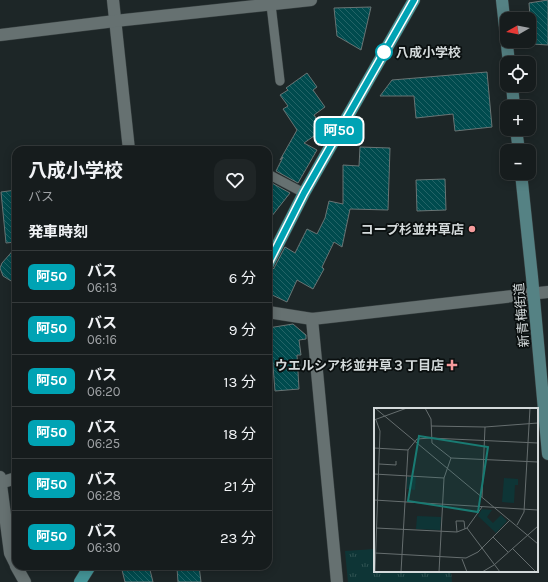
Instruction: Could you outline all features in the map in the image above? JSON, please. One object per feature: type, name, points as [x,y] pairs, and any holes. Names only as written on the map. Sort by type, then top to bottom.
[{"type":"main road","points":[[272,256],[304,193],[414,0]]},
{"type":"main road","points":[[502,0],[508,56]]},
{"type":"main road","name":"新青梅街道","points":[[522,180],[546,406],[548,454]]},
{"type":"main road","points":[[80,582],[88,570]]},
{"type":"street","points":[[113,0],[129,146]]},
{"type":"street","points":[[0,35],[310,0]]},
{"type":"street","points":[[272,313],[312,319],[548,292]]},
{"type":"street","points":[[312,319],[337,582]]},
{"type":"street","points":[[12,479],[0,481],[10,553],[12,557]]},
{"type":"street","points":[[18,570],[25,582]]},
{"type":"lane","points":[[271,5],[280,82]]},
{"type":"lane","points":[[272,176],[304,193]]},
{"type":"green space","points":[[374,549],[374,572],[451,572],[452,582],[348,582],[345,551]]},
{"type":"building","points":[[548,0],[548,45],[536,44],[536,12],[530,12],[529,3]]},
{"type":"building","points":[[371,7],[361,50],[337,36],[334,8]]},
{"type":"building","points":[[487,72],[492,127],[455,131],[453,114],[416,118],[414,96],[380,96],[392,80]]},
{"type":"building","points":[[307,73],[317,87],[313,90],[325,107],[314,115],[324,129],[304,143],[317,150],[298,183],[276,171],[283,157],[280,160],[297,130],[283,109],[288,106],[280,95],[288,90],[286,88]]},
{"type":"building","points":[[360,147],[390,148],[388,210],[350,209],[342,247],[334,242],[322,267],[324,269],[313,289],[297,280],[287,302],[272,295],[272,270],[285,247],[295,253],[307,229],[317,234],[325,218],[329,201],[343,204],[343,165],[359,166]]},
{"type":"building","points":[[445,179],[446,210],[417,211],[416,180]]},
{"type":"building","points":[[272,183],[290,193],[272,216]]},
{"type":"building","points":[[12,191],[12,242],[6,243],[1,192]]},
{"type":"building","points":[[12,252],[12,282],[3,276],[0,268],[2,263]]},
{"type":"building","points":[[293,324],[306,335],[306,339],[299,340],[301,355],[297,355],[299,389],[275,391],[272,353],[272,327]]},
{"type":"building","points":[[122,570],[150,570],[153,582],[125,582]]},
{"type":"building","points":[[177,570],[200,570],[201,582],[178,582]]},
{"type":"bus line","name":"阿50","points":[[272,256],[304,193],[414,0]]},
{"type":"place","name":"八成小学校","points":[[384,52]]},
{"type":"place","name":"コープ杉並井草店","points":[[472,229]]},
{"type":"place","name":"ウエルシア杉並井草３丁目店","points":[[452,365]]}]
